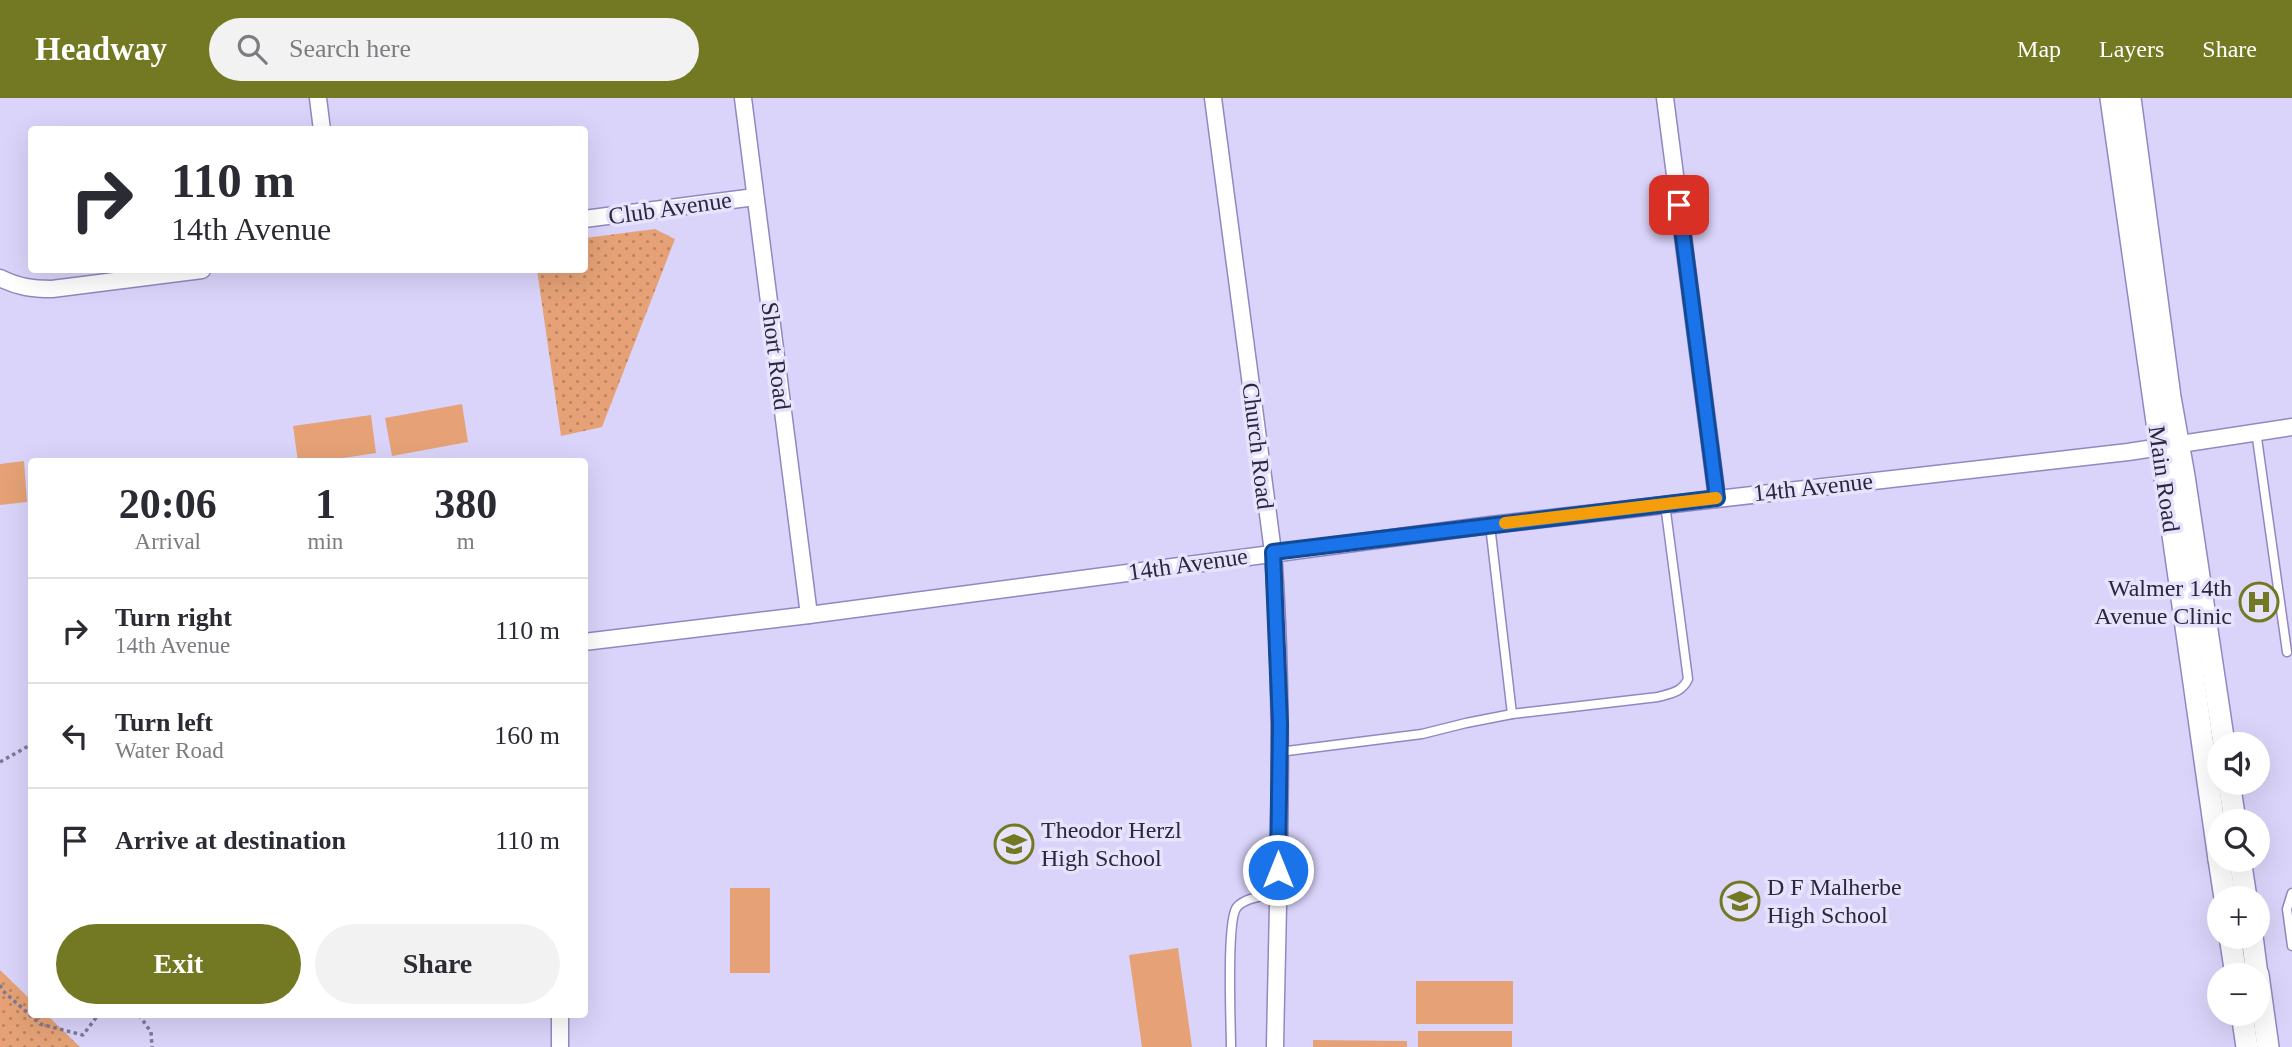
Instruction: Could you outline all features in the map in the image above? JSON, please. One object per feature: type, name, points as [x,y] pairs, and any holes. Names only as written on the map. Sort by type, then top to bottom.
[{"type":"main road","name":"Main Road","points":[[2110,98],[2169,445],[2222,732]]},
{"type":"main road","name":"Main Road","points":[[2130,98],[2170,397],[2169,445],[2213,809]]},
{"type":"main road","points":[[2244,1026],[2247,1047]]},
{"type":"main road","points":[[2265,1026],[2268,1047]]},
{"type":"street","points":[[318,98],[322,126]]},
{"type":"street","name":"Short Road","points":[[743,98],[809,615]]},
{"type":"street","name":"Church Road","points":[[1213,98],[1273,552],[1280,724],[1275,1047]]},
{"type":"street","points":[[1665,98],[1717,498]]},
{"type":"street","name":"Club Avenue","points":[[588,218],[755,197]]},
{"type":"street","points":[[0,278],[23,287],[52,289],[178,273]]},
{"type":"street","name":"14th Avenue","points":[[588,642],[809,615],[1273,552],[2169,445],[2292,427]]},
{"type":"street","points":[[560,1018],[560,1047]]},
{"type":"lane","points":[[2256,431],[2287,652]]},
{"type":"lane","points":[[1279,752],[1422,734],[1512,714],[1658,697],[1684,687],[1688,679],[1665,504]]},
{"type":"lane","points":[[1490,525],[1512,714]]},
{"type":"lane","points":[[1231,1047],[1233,914],[1247,901],[1278,893]]},
{"type":"lane","points":[[2292,893],[2287,909],[2292,946]]},
{"type":"path","points":[[0,762],[28,746]]},
{"type":"path","points":[[0,985],[28,1012]]},
{"type":"path","points":[[34,1018],[40,1024],[83,1035],[96,1018]]},
{"type":"path","points":[[141,1018],[150,1032],[152,1047]]},
{"type":"shaded area","points":[[655,229],[675,239],[602,427],[561,436],[537,273],[588,273],[588,238]]},
{"type":"shaded area","points":[[462,404],[468,442],[392,456],[385,418]]},
{"type":"shaded area","points":[[371,415],[376,453],[343,458],[297,458],[293,426]]},
{"type":"shaded area","points":[[24,461],[27,502],[0,505],[0,464]]},
{"type":"shaded area","points":[[730,888],[770,888],[770,973],[730,973]]},
{"type":"shaded area","points":[[1178,948],[1192,1047],[1142,1047],[1129,955]]},
{"type":"shaded area","points":[[0,970],[28,997],[28,1018],[50,1018],[80,1047],[0,1047]]},
{"type":"shaded area","points":[[1416,981],[1513,981],[1513,1024],[1416,1024]]},
{"type":"shaded area","points":[[1418,1031],[1512,1031],[1512,1047],[1418,1047]]},
{"type":"shaded area","points":[[1313,1040],[1407,1041],[1407,1047],[1313,1047]]},
{"type":"slow traffic","points":[[1505,523],[1716,498]]},
{"type":"place","name":"Walmer 14th Avenue Clinic","points":[[2259,602]]},
{"type":"place","name":"Theodor Herzl High School","points":[[1014,844]]},
{"type":"place","name":"D F Malherbe High School","points":[[1740,901]]},
{"type":"route","points":[[1278,870],[1280,724],[1273,552],[1717,498],[1679,205]]}]
